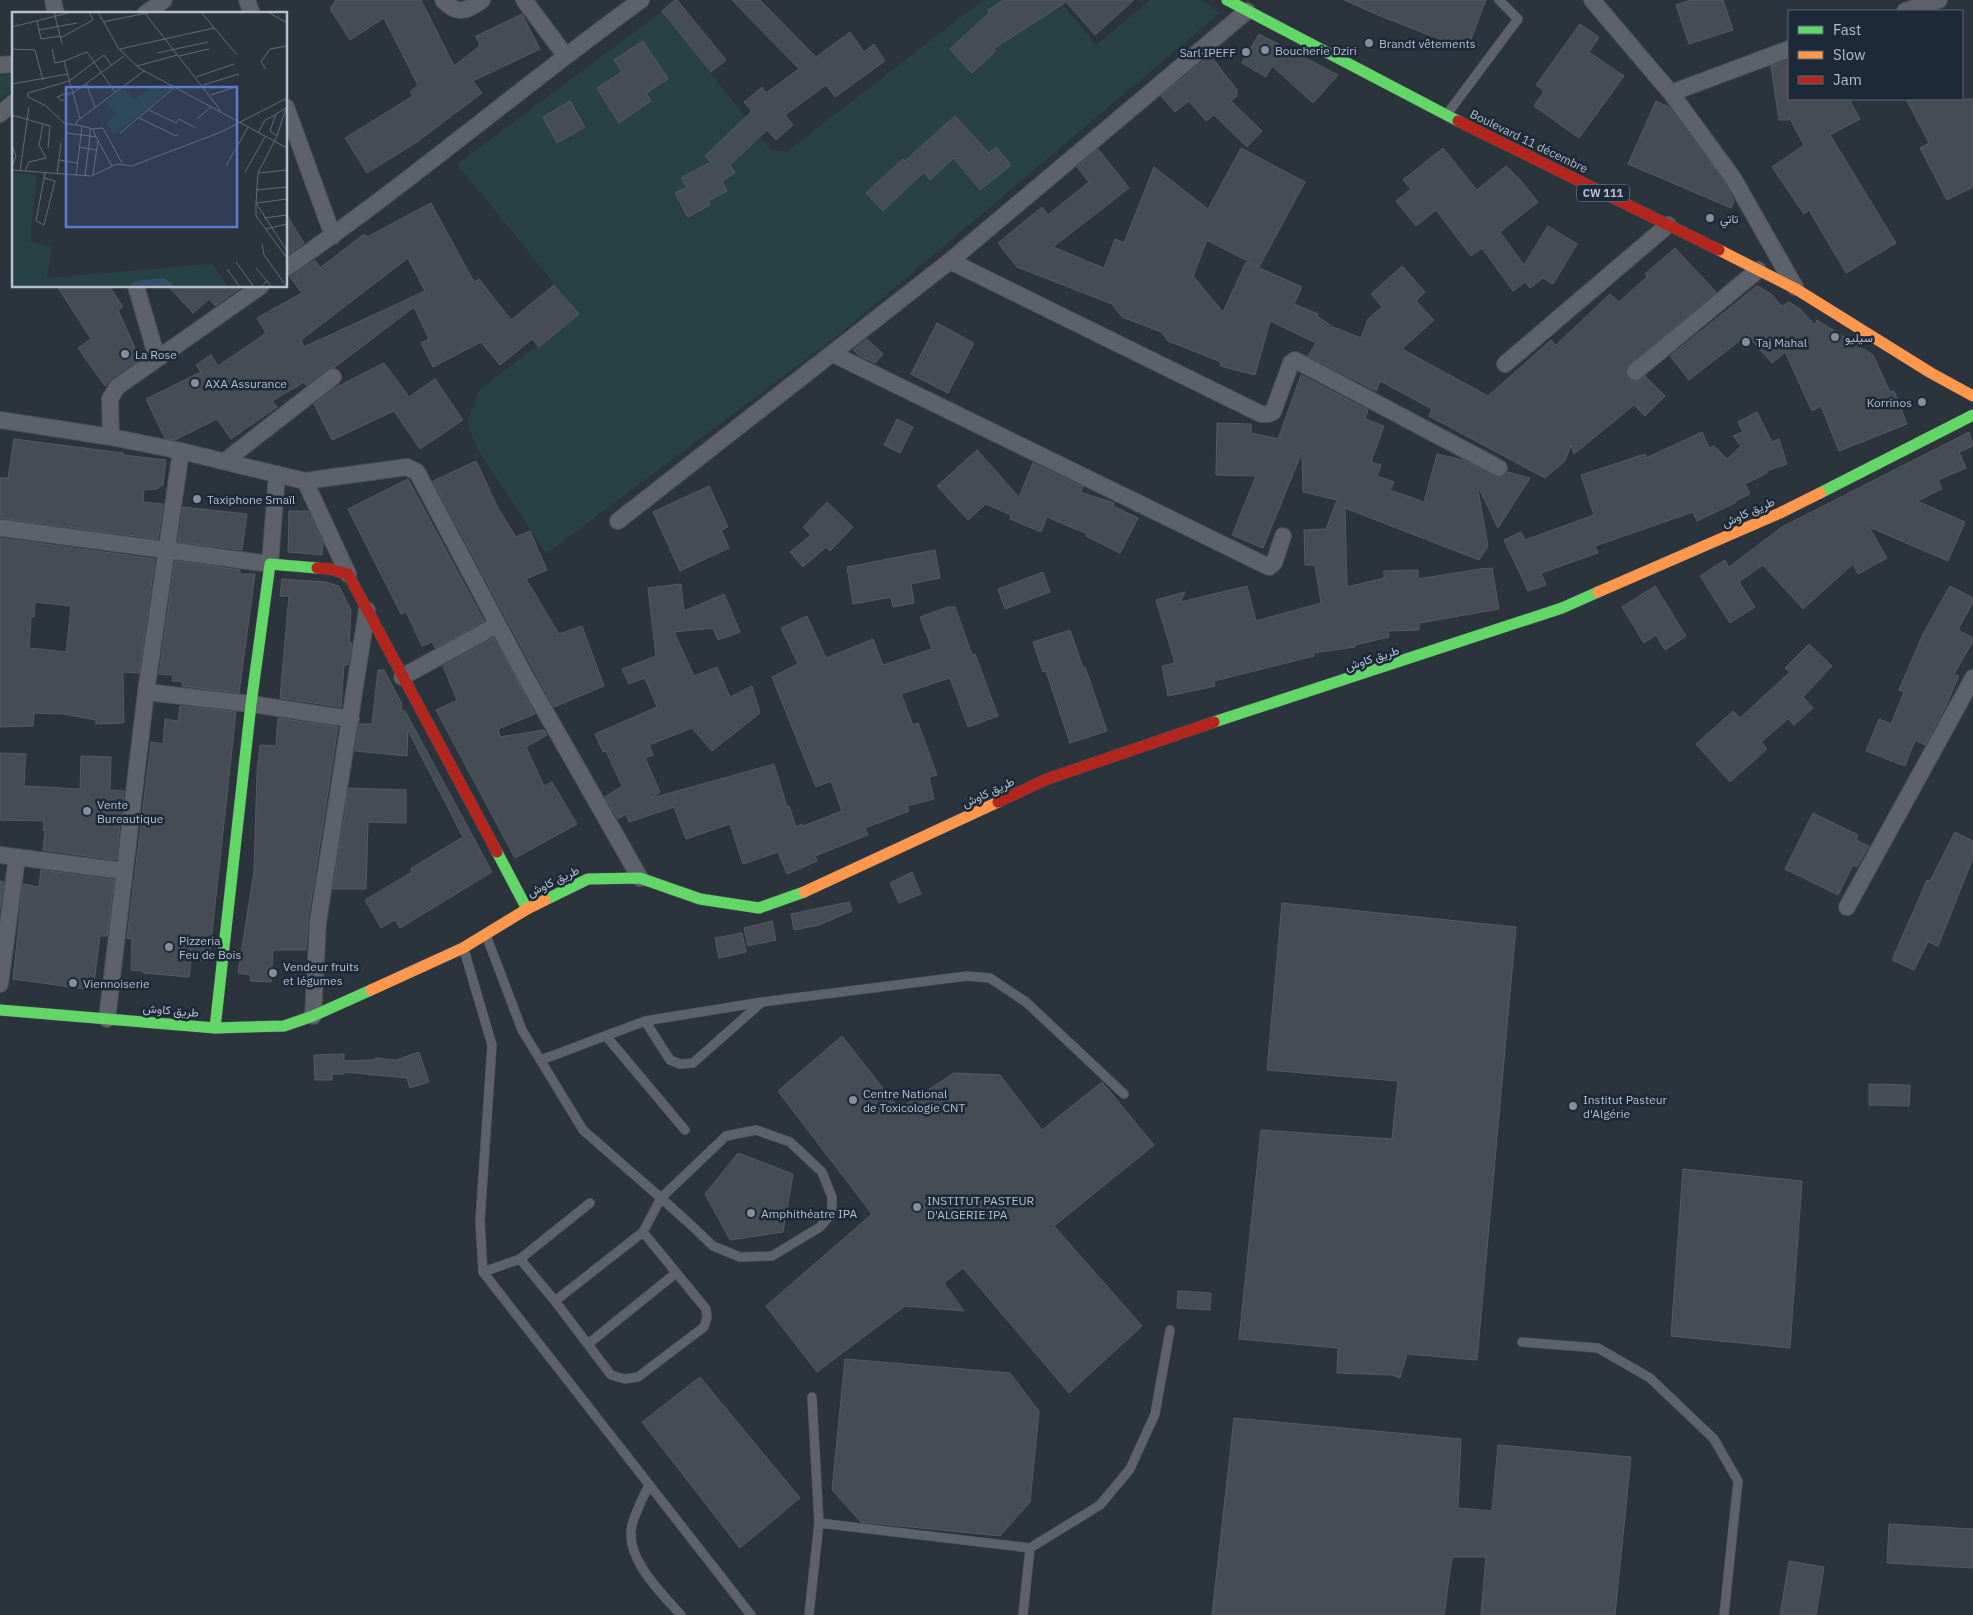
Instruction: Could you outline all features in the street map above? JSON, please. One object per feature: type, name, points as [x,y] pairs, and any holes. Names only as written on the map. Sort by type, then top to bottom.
[{"type":"street","points":[[148,12],[164,0]]},
{"type":"street","points":[[247,0],[251,12]]},
{"type":"street","points":[[443,0],[451,9],[460,10],[472,7],[482,0]]},
{"type":"street","points":[[524,0],[565,55]]},
{"type":"street","points":[[288,267],[333,236],[565,55],[640,0]]},
{"type":"street","name":"Boulevard 11 décembre","points":[[1227,0],[1446,115],[1796,289],[1932,373],[1973,396]]},
{"type":"street","points":[[1592,0],[1671,93],[1733,178],[1796,289]]},
{"type":"street","points":[[1908,10],[1939,0]]},
{"type":"street","points":[[618,521],[950,261],[1247,11]]},
{"type":"street","points":[[1671,93],[1788,49]]},
{"type":"street","points":[[0,114],[12,104]]},
{"type":"street","points":[[288,112],[333,236]]},
{"type":"street","points":[[1505,364],[1668,225]]},
{"type":"street","points":[[950,261],[1261,414],[1273,412],[1291,363],[1295,360],[1499,468]]},
{"type":"street","points":[[1636,372],[1758,270]]},
{"type":"street","points":[[137,288],[157,358]]},
{"type":"street","points":[[111,437],[110,399],[117,387],[257,288]]},
{"type":"street","points":[[833,354],[1269,567],[1274,563],[1282,536]]},
{"type":"street","points":[[226,461],[333,377]]},
{"type":"street","name":"طريق كاوش","points":[[0,1010],[215,1028],[284,1026],[313,1016],[463,948],[526,909],[588,879],[640,878],[700,900],[759,908],[810,890],[1048,780],[1194,729],[1562,608],[1780,513],[1973,415]]},
{"type":"street","points":[[0,420],[111,437],[226,461],[305,481],[407,467],[417,472],[497,625],[640,878]]},
{"type":"street","points":[[107,1019],[146,692],[181,451]]},
{"type":"street","points":[[215,1028],[251,704],[270,564],[277,474]]},
{"type":"street","points":[[305,481],[348,574],[526,909]]},
{"type":"street","points":[[2,528],[165,551],[270,564],[330,569],[348,574]]},
{"type":"street","points":[[313,1016],[318,922],[367,610]]},
{"type":"street","points":[[402,677],[497,625]]},
{"type":"street","points":[[1847,906],[1973,678]]},
{"type":"street","points":[[146,692],[251,704],[351,719]]},
{"type":"street","points":[[0,855],[124,871]]},
{"type":"street","points":[[0,984],[17,857]]},
{"type":"lane","points":[[1446,115],[1518,19],[1499,0]]},
{"type":"lane","points":[[486,935],[522,1030],[583,1130],[661,1198],[714,1246],[740,1258],[772,1256],[820,1227],[832,1213],[832,1197],[822,1172],[790,1142],[756,1130],[726,1136],[661,1198],[643,1232],[556,1302]]},
{"type":"lane","points":[[463,948],[492,1045],[480,1221],[483,1272],[751,1615]]},
{"type":"lane","points":[[541,1060],[645,1021],[762,1002],[967,976],[990,978],[1026,1002],[1124,1094]]},
{"type":"lane","points":[[645,1021],[670,1060],[680,1064],[693,1063],[762,1002]]},
{"type":"lane","points":[[606,1036],[685,1130]]},
{"type":"lane","points":[[483,1272],[520,1259],[590,1203]]},
{"type":"lane","points":[[520,1259],[556,1302],[611,1375],[625,1379],[638,1378],[704,1327],[707,1317],[706,1308],[643,1232]]},
{"type":"lane","points":[[588,1344],[676,1273]]},
{"type":"lane","points":[[819,1523],[1030,1548],[1100,1505],[1130,1469],[1154,1414],[1170,1330]]},
{"type":"lane","points":[[1522,1342],[1598,1348],[1650,1378],[1714,1439],[1738,1481],[1724,1615]]},
{"type":"lane","points":[[809,1615],[819,1523],[812,1397]]},
{"type":"lane","points":[[649,1484],[632,1526],[634,1551],[647,1576],[680,1615]]},
{"type":"lane","points":[[1022,1615],[1030,1548]]},
{"type":"green space","points":[[983,0],[1059,0],[1096,45],[1150,0],[1201,0],[1220,13],[840,334],[546,554],[477,448],[467,423],[480,389],[579,314],[457,164],[662,11],[770,149],[786,152]]},
{"type":"green space","points":[[12,72],[12,91],[0,100],[0,75]]},
{"type":"building","points":[[336,0],[421,0],[454,66],[480,46],[476,36],[522,14],[540,49],[473,81],[482,93],[417,142],[367,173],[345,138],[413,96],[410,92],[418,85],[384,18],[350,40],[330,9]]},
{"type":"building","points":[[677,0],[726,60],[711,72],[662,11]]},
{"type":"building","points":[[732,0],[760,0],[816,57],[850,32],[864,52],[874,44],[885,61],[835,97],[826,85],[785,115],[793,125],[776,140],[767,130],[730,165],[735,173],[722,181],[727,191],[708,201],[710,205],[688,217],[675,193],[687,187],[681,178],[711,162],[705,156],[752,111],[744,102],[762,87],[766,93],[799,69]]},
{"type":"building","points":[[1004,0],[1134,0],[1095,35],[1066,2],[993,49],[996,51],[972,73],[950,49],[989,13],[988,10]]},
{"type":"building","points":[[1344,0],[1486,0],[1467,50]]},
{"type":"building","points":[[1691,0],[1723,0],[1733,30],[1689,44],[1676,5]]},
{"type":"building","points":[[1580,24],[1599,37],[1589,52],[1624,76],[1579,138],[1534,106],[1544,91],[1536,85]]},
{"type":"building","points":[[1259,34],[1338,75],[1313,103],[1272,66],[1266,77],[1242,63]]},
{"type":"building","points":[[643,41],[668,79],[646,93],[651,101],[619,123],[597,88],[622,72],[614,60]]},
{"type":"building","points":[[1210,55],[1237,90],[1237,96],[1231,101],[1262,131],[1247,147],[1214,115],[1206,121],[1189,101],[1175,112],[1161,96]]},
{"type":"building","points":[[1788,60],[1788,100],[1850,100],[1860,119],[1830,135],[1896,243],[1846,273],[1809,210],[1804,214],[1772,167],[1804,145],[1789,117],[1789,120],[1779,120],[1771,66]]},
{"type":"building","points":[[1973,99],[1973,187],[1947,200],[1920,148],[1929,143],[1907,100]]},
{"type":"building","points":[[570,101],[585,127],[557,143],[543,117]]},
{"type":"building","points":[[1656,101],[1669,107],[1725,183],[1734,201],[1731,208],[1628,164]]},
{"type":"building","points":[[955,116],[989,153],[996,147],[1011,165],[980,190],[954,158],[930,180],[924,172],[883,211],[866,193],[903,159],[905,161]]},
{"type":"building","points":[[1241,148],[1305,182],[1259,267],[1207,240],[1193,276],[1223,312],[1246,262],[1302,287],[1294,304],[1318,314],[1317,316],[1333,327],[1361,338],[1368,319],[1382,307],[1371,294],[1402,266],[1425,292],[1416,301],[1434,320],[1402,349],[1488,396],[1551,340],[1556,345],[1610,294],[1619,302],[1648,276],[1645,274],[1675,248],[1716,292],[1626,368],[1625,374],[1628,379],[1636,382],[1645,376],[1665,396],[1645,416],[1634,405],[1574,454],[1571,445],[1565,461],[1545,478],[1429,416],[1432,409],[1380,381],[1376,391],[1308,356],[1316,343],[1270,321],[1255,375],[1220,366],[1221,362],[1168,341],[1161,332],[1122,317],[1112,304],[1017,267],[998,243],[1042,207],[1048,215],[1089,182],[1077,167],[1098,149],[1129,188],[1053,247],[1104,268],[1115,239],[1124,243],[1154,167],[1208,209]]},
{"type":"building","points":[[1443,148],[1477,190],[1506,166],[1538,202],[1500,232],[1524,265],[1548,226],[1577,244],[1553,284],[1543,278],[1530,288],[1525,282],[1513,291],[1482,248],[1471,256],[1436,210],[1416,226],[1396,201],[1411,189],[1403,180]]},
{"type":"building","points":[[431,203],[474,282],[479,279],[511,320],[554,285],[579,314],[539,347],[532,339],[500,365],[481,342],[433,367],[421,343],[429,339],[414,307],[335,367],[327,369],[306,386],[304,382],[272,401],[277,407],[231,439],[217,419],[175,440],[165,438],[146,399],[201,372],[196,365],[211,355],[218,366],[266,333],[257,318],[302,293],[290,277],[315,260],[320,268],[364,234],[367,237]],"holes":[[[408,258],[425,291],[304,347],[301,340]]]},
{"type":"building","points":[[288,217],[304,243],[288,255]]},
{"type":"building","points":[[1757,286],[1770,293],[1782,306],[1789,302],[1800,309],[1815,325],[1817,320],[1873,355],[1890,392],[1894,391],[1907,424],[1839,451],[1821,406],[1812,411],[1785,352],[1772,363],[1747,335],[1689,380],[1670,356]]},
{"type":"building","points":[[58,288],[110,288],[123,307],[118,310],[140,359],[111,379],[105,386],[78,348],[91,339]]},
{"type":"building","points":[[170,288],[240,288],[215,306],[209,299],[193,313]]},
{"type":"building","points":[[937,323],[974,343],[948,393],[911,374]]},
{"type":"building","points":[[867,339],[883,354],[875,363],[860,356],[853,350]]},
{"type":"building","points":[[384,363],[409,397],[435,379],[463,420],[420,449],[394,411],[332,440],[314,404],[335,388]]},
{"type":"building","points":[[1301,375],[1368,410],[1365,419],[1384,426],[1371,462],[1381,465],[1377,476],[1394,482],[1390,490],[1424,502],[1437,454],[1463,460],[1495,477],[1504,477],[1508,472],[1530,478],[1498,528],[1480,490],[1478,490],[1488,546],[1479,560],[1345,508],[1347,587],[1384,578],[1384,571],[1418,570],[1418,579],[1492,568],[1499,609],[1419,623],[1419,630],[1388,631],[1389,637],[1355,645],[1355,647],[1313,653],[1314,656],[1214,681],[1215,686],[1168,696],[1162,666],[1175,663],[1156,600],[1185,592],[1180,602],[1247,586],[1256,621],[1321,603],[1315,565],[1305,565],[1304,530],[1326,529],[1337,500],[1303,492],[1302,452],[1263,548],[1232,535],[1256,476],[1216,475],[1217,423],[1251,424],[1251,433],[1278,439]]},
{"type":"building","points":[[1757,412],[1772,442],[1779,439],[1787,464],[1766,471],[1767,473],[1745,484],[1750,494],[1697,521],[1693,512],[1595,546],[1598,553],[1541,573],[1546,585],[1528,591],[1504,540],[1521,532],[1525,540],[1594,515],[1581,475],[1645,454],[1646,458],[1702,432],[1709,448],[1714,446],[1727,459],[1741,446],[1733,436],[1743,432],[1738,422]]},
{"type":"building","points":[[897,419],[913,427],[900,453],[884,445]]},
{"type":"building","points":[[1969,432],[1973,446],[1959,452],[1966,468],[1938,480],[1942,489],[1917,501],[1965,522],[1948,561],[1869,527],[1887,558],[1858,574],[1853,564],[1803,609],[1763,565],[1739,582],[1755,607],[1730,623],[1700,576],[1725,560],[1729,567],[1782,527]]},
{"type":"building","points":[[14,439],[166,460],[163,485],[157,489],[144,490],[143,502],[163,504],[158,539],[0,518],[0,478],[8,478]]},
{"type":"building","points":[[977,450],[1019,497],[1033,463],[1083,487],[1080,492],[1114,503],[1113,506],[1138,518],[1120,553],[1086,536],[1087,534],[1047,517],[1041,532],[1010,519],[1011,515],[986,504],[968,520],[937,486]]},
{"type":"building","points":[[476,461],[498,508],[516,537],[530,531],[547,570],[526,579],[559,634],[582,626],[604,686],[554,707],[433,481]]},
{"type":"building","points":[[408,479],[484,621],[435,648],[432,642],[422,646],[406,612],[401,614],[348,509]]},
{"type":"building","points":[[709,486],[728,527],[721,530],[729,548],[680,571],[653,512]]},
{"type":"building","points":[[827,502],[853,527],[830,551],[826,547],[803,567],[790,552],[811,535],[803,527]]},
{"type":"building","points":[[183,507],[247,514],[242,550],[178,542]]},
{"type":"building","points":[[289,511],[308,511],[323,543],[322,555],[288,552]]},
{"type":"building","points":[[0,538],[155,559],[139,673],[123,672],[124,723],[96,724],[96,720],[64,714],[34,713],[33,726],[0,727]],"holes":[[[35,602],[71,606],[66,652],[29,648],[31,617],[34,617]]]},
{"type":"building","points":[[935,550],[940,578],[911,584],[914,603],[893,607],[891,597],[853,604],[847,567]]},
{"type":"building","points":[[175,561],[240,570],[240,574],[255,574],[239,693],[182,686],[183,682],[172,681],[173,675],[159,674]]},
{"type":"building","points":[[1043,572],[1050,592],[1005,609],[998,589]]},
{"type":"building","points":[[282,579],[325,582],[339,586],[351,610],[349,643],[352,643],[348,665],[344,665],[341,707],[280,698],[289,596],[280,596]]},
{"type":"building","points":[[681,584],[684,611],[724,594],[740,632],[718,640],[713,628],[674,632],[694,676],[717,667],[730,697],[752,686],[760,713],[712,751],[692,728],[649,745],[653,755],[645,758],[660,792],[652,798],[774,764],[787,807],[789,806],[796,827],[842,811],[831,781],[816,787],[772,677],[798,664],[781,628],[807,616],[826,658],[873,639],[883,665],[932,649],[920,617],[948,607],[955,607],[972,655],[975,654],[998,716],[968,727],[950,678],[901,694],[913,725],[918,723],[937,775],[929,777],[934,799],[907,806],[909,811],[865,828],[868,835],[815,856],[817,861],[787,874],[778,852],[743,864],[730,824],[686,839],[674,807],[629,822],[626,814],[618,819],[605,797],[622,786],[606,751],[603,752],[595,734],[657,707],[645,678],[629,684],[622,669],[656,656],[648,588]]},
{"type":"building","points":[[1655,586],[1686,636],[1665,650],[1656,635],[1644,643],[1622,607]]},
{"type":"building","points":[[1950,586],[1973,598],[1973,602],[1958,630],[1973,638],[1973,641],[1954,674],[1959,676],[1946,706],[1925,745],[1915,740],[1905,766],[1866,751],[1879,719],[1891,724],[1904,692],[1899,690],[1923,634]]},
{"type":"building","points":[[1070,630],[1107,731],[1070,743],[1046,671],[1043,672],[1033,642]]},
{"type":"building","points":[[494,638],[535,714],[498,729],[500,737],[544,730],[547,735],[526,747],[544,786],[552,782],[577,824],[515,858],[436,710],[457,700],[443,666]]},
{"type":"building","points":[[1809,644],[1832,666],[1803,697],[1813,708],[1794,725],[1788,719],[1761,742],[1767,749],[1730,782],[1696,744],[1733,711],[1740,718],[1790,672],[1785,668]]},
{"type":"building","points":[[378,670],[384,670],[402,704],[401,710],[405,711],[492,872],[400,928],[395,920],[381,928],[365,900],[412,872],[410,869],[463,837],[408,730],[407,756],[355,751],[359,724],[372,724]]},
{"type":"building","points":[[180,706],[236,712],[209,961],[191,959],[189,977],[143,973],[143,971],[131,970],[132,939],[127,938],[151,742],[163,744],[165,719],[178,721]]},
{"type":"building","points":[[278,718],[338,727],[308,920],[306,950],[273,950],[271,982],[250,981],[251,975],[238,973],[254,872],[257,773],[260,745],[276,746]]},
{"type":"building","points":[[0,753],[26,754],[24,786],[80,789],[81,756],[111,757],[110,790],[124,791],[116,860],[43,850],[44,821],[0,820]]},
{"type":"building","points":[[349,788],[406,790],[406,823],[368,822],[366,889],[333,889]]},
{"type":"building","points":[[1813,813],[1858,835],[1856,840],[1869,846],[1857,867],[1853,865],[1838,895],[1785,869]]},
{"type":"building","points":[[1955,832],[1973,841],[1973,858],[1938,946],[1928,942],[1914,970],[1892,960],[1927,880],[1930,881]]},
{"type":"building","points":[[41,870],[114,880],[107,936],[100,936],[93,990],[13,979],[23,884],[39,887]]},
{"type":"building","points":[[912,872],[921,894],[899,903],[890,883]]},
{"type":"building","points":[[0,881],[4,882],[0,909]]},
{"type":"building","points":[[849,902],[852,911],[819,925],[794,930],[791,914]]},
{"type":"building","points":[[1282,903],[1516,927],[1477,1360],[1407,1354],[1400,1378],[1392,1375],[1337,1373],[1338,1348],[1239,1339],[1261,1130],[1392,1139],[1398,1081],[1267,1070]]},
{"type":"building","points":[[772,921],[776,940],[748,946],[744,928]]},
{"type":"building","points":[[742,933],[746,952],[719,958],[715,938]]},
{"type":"building","points":[[842,1036],[899,1109],[954,1073],[1000,1075],[1042,1130],[1102,1082],[1154,1145],[1054,1226],[1142,1326],[1069,1393],[963,1268],[944,1283],[964,1311],[905,1306],[817,1372],[766,1306],[872,1214],[778,1091]]},
{"type":"building","points":[[419,1052],[429,1082],[410,1088],[407,1078],[344,1072],[344,1074],[332,1074],[332,1080],[315,1080],[314,1055],[344,1054],[344,1061],[375,1060],[375,1058],[396,1060]]},
{"type":"building","points":[[1869,1084],[1910,1085],[1909,1106],[1869,1105]]},
{"type":"building","name":"Amphithéatre IPA","points":[[738,1153],[793,1174],[783,1232],[730,1240],[705,1194]]},
{"type":"building","points":[[1683,1169],[1802,1181],[1790,1348],[1671,1336]]},
{"type":"building","points":[[1178,1291],[1211,1293],[1210,1310],[1177,1308]]},
{"type":"building","points":[[845,1359],[1010,1373],[1039,1411],[1030,1502],[1000,1536],[861,1522],[832,1490]]},
{"type":"building","points":[[700,1377],[800,1498],[740,1548],[642,1422]]},
{"type":"building","points":[[1234,1418],[1461,1439],[1458,1508],[1492,1511],[1498,1445],[1631,1457],[1615,1615],[1481,1615],[1486,1557],[1452,1557],[1444,1615],[1212,1615]]},
{"type":"building","points":[[1889,1524],[1973,1529],[1973,1568],[1887,1563]]},
{"type":"building","points":[[1789,1561],[1824,1567],[1816,1615],[1780,1615]]},
{"type":"traffic: fast","points":[[1227,0],[1458,121]]},
{"type":"traffic: fast","points":[[1820,493],[1973,415]]},
{"type":"traffic: fast","points":[[215,1028],[251,704],[270,564],[317,568]]},
{"type":"traffic: fast","points":[[1214,722],[1562,608],[1598,592]]},
{"type":"traffic: fast","points":[[497,852],[527,909]]},
{"type":"traffic: fast","points":[[545,900],[588,879],[640,878],[700,899],[759,908],[804,892]]},
{"type":"traffic: fast","points":[[0,1010],[215,1028],[284,1026],[313,1016],[371,990]]},
{"type":"traffic: slow","points":[[1719,250],[1796,289],[1931,373],[1973,396]]},
{"type":"traffic: slow","points":[[1598,592],[1780,513],[1820,493]]},
{"type":"traffic: slow","points":[[804,892],[998,802]]},
{"type":"traffic: slow","points":[[371,990],[463,948],[545,900]]},
{"type":"traffic: jam","points":[[1458,121],[1719,250]]},
{"type":"traffic: jam","points":[[317,568],[348,574],[497,852]]},
{"type":"traffic: jam","points":[[998,802],[1047,779],[1214,722]]},
{"type":"place","name":"Brandt vêtements","points":[[1369,43]]},
{"type":"place","name":"Boucherie Dziri","points":[[1265,50]]},
{"type":"place","name":"Sarl IPEFF","points":[[1246,52]]},
{"type":"place","name":"تاتي","points":[[1710,218]]},
{"type":"place","name":"سيليو","points":[[1835,337]]},
{"type":"place","name":"Taj Mahal","points":[[1746,342]]},
{"type":"place","name":"La Rose","points":[[125,354]]},
{"type":"place","name":"AXA Assurance","points":[[195,383]]},
{"type":"place","name":"Korrinos","points":[[1922,402]]},
{"type":"place","name":"Taxiphone Smaïl","points":[[197,499]]},
{"type":"place","name":"Vente Bureautique","points":[[87,811]]},
{"type":"place","name":"Pizzeria Feu de Bois","points":[[169,947]]},
{"type":"place","name":"Vendeur fruits et légumes","points":[[273,973]]},
{"type":"place","name":"Viennoiserie","points":[[73,983]]},
{"type":"place","name":"Centre National de Toxicologie CNT","points":[[853,1100]]},
{"type":"place","name":"Institut Pasteur d'Algérie","points":[[1573,1106]]},
{"type":"place","name":"INSTITUT PASTEUR D'ALGERIE IPA","points":[[917,1207]]},
{"type":"place","name":"Amphithéatre IPA","points":[[751,1213]]}]
